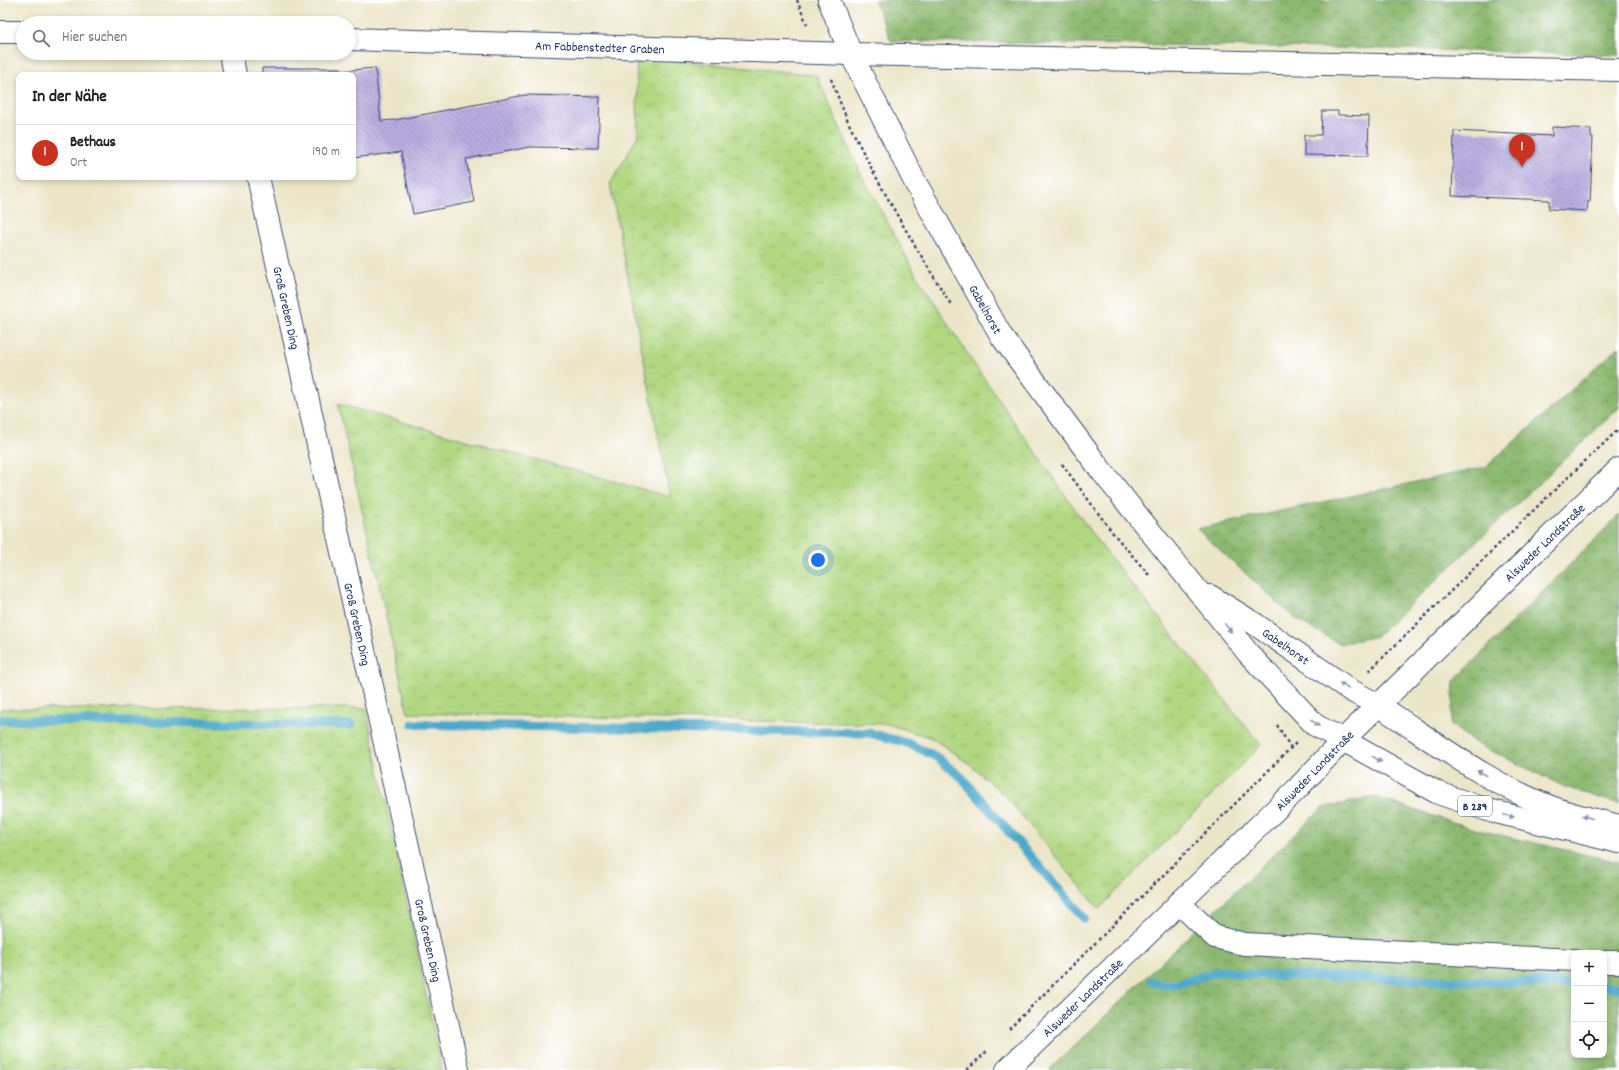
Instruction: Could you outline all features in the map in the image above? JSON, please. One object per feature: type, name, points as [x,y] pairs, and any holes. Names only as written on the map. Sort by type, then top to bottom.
[{"type":"street","name":"Gabelhorst","points":[[829,0],[851,54],[914,180],[1002,337],[1100,469],[1248,653],[1315,725],[1343,740]]},
{"type":"street","points":[[0,32],[16,32]]},
{"type":"street","name":"Am Fabbenstedter Graben","points":[[356,39],[851,54],[1619,70]]},
{"type":"street","points":[[232,60],[234,72]]},
{"type":"street","name":"Groß Greben Ding","points":[[259,180],[458,1070]]},
{"type":"street","name":"Alsweder Landstraße","points":[[1007,1070],[1296,790],[1378,705],[1619,469]]},
{"type":"street","name":"Gabelhorst","points":[[1194,586],[1256,624],[1350,690],[1378,705]]},
{"type":"street","name":"B 239","points":[[1378,705],[1475,769],[1521,794],[1555,808],[1619,826]]},
{"type":"street","name":"B 239","points":[[1343,740],[1438,793],[1488,810],[1619,842]]},
{"type":"street","points":[[1179,903],[1215,937],[1244,944],[1571,960]]},
{"type":"street","points":[[1607,962],[1619,962]]},
{"type":"path","points":[[1350,690],[1542,502],[1619,429]]},
{"type":"path","points":[[1006,1032],[1315,725]]},
{"type":"path","points":[[967,1070],[990,1048]]},
{"type":"green space","points":[[874,0],[1619,0],[1619,55],[1399,49],[891,41]]},
{"type":"green space","points":[[636,56],[816,75],[859,170],[914,271],[972,361],[1095,538],[1261,745],[1099,909],[1008,799],[971,765],[932,738],[887,724],[408,713],[338,404],[670,497],[610,184],[638,136]]},
{"type":"green space","points":[[1619,347],[1619,408],[1377,636],[1340,644],[1294,618],[1197,529],[1486,467]]},
{"type":"green space","points":[[1619,515],[1619,804],[1565,787],[1477,744],[1451,725],[1454,681]]},
{"type":"green space","points":[[366,708],[442,1070],[0,1070],[0,709]]},
{"type":"green space","points":[[1374,797],[1478,830],[1619,862],[1619,1070],[1049,1070],[1322,808]]},
{"type":"building","points":[[262,68],[341,68],[341,71],[375,68],[381,121],[395,120],[525,95],[600,97],[598,148],[530,147],[466,159],[474,202],[413,214],[401,152],[356,158],[356,72],[262,72]]},
{"type":"building","points":[[1322,111],[1338,111],[1338,115],[1369,116],[1368,156],[1304,155],[1304,135],[1321,135]]},
{"type":"building","points":[[1552,127],[1591,129],[1591,137],[1593,137],[1590,202],[1588,201],[1587,211],[1549,209],[1549,200],[1452,196],[1454,131],[1552,136]]},
{"type":"waterway","points":[[0,720],[351,725]]},
{"type":"waterway","points":[[413,724],[869,733],[907,743],[935,756],[961,777],[1084,918]]},
{"type":"waterway","points":[[1152,981],[1160,984],[1178,984],[1214,972],[1223,971],[1238,974],[1571,984]]},
{"type":"waterway","points":[[1607,986],[1619,988]]},
{"type":"place","name":"Bethaus","points":[[1522,167]]}]
